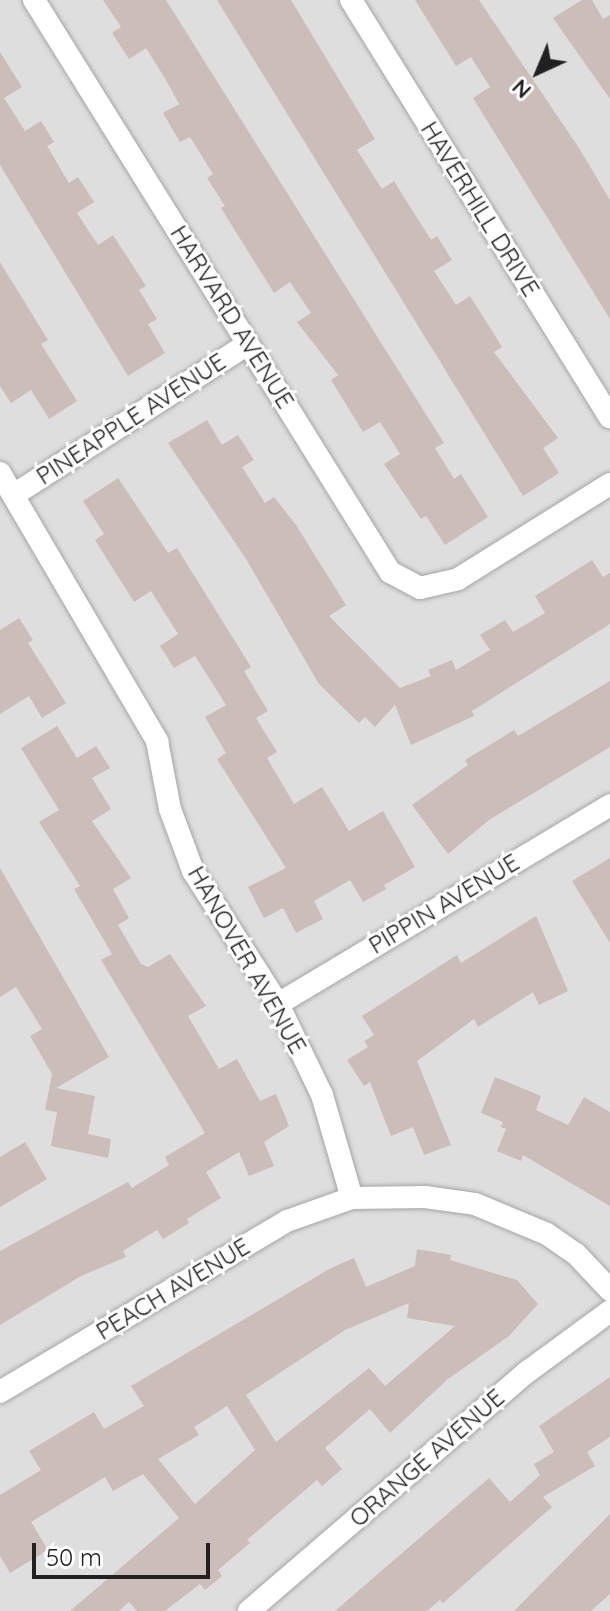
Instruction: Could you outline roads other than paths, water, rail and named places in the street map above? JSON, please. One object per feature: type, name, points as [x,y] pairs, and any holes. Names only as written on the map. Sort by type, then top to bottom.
[{"type":"street","name":"HARVARD AVENUE","points":[[34,0],[390,572],[420,588],[458,579],[610,484]]},
{"type":"street","name":"HAVERHILL DRIVE","points":[[351,0],[610,417]]},
{"type":"street","name":"PINEAPPLE AVENUE","points":[[15,494],[248,344]]},
{"type":"street","name":"HANOVER AVENUE","points":[[0,473],[157,741],[170,809],[193,871],[278,1004],[322,1095],[352,1198]]},
{"type":"street","name":"PIPPIN AVENUE","points":[[278,1004],[610,805]]},
{"type":"street","name":"PEACH AVENUE","points":[[0,1392],[287,1221],[352,1198],[425,1197],[475,1204],[547,1234],[576,1254],[610,1290]]},
{"type":"street","name":"ORANGE AVENUE","points":[[249,1611],[527,1372],[610,1311]]}]
